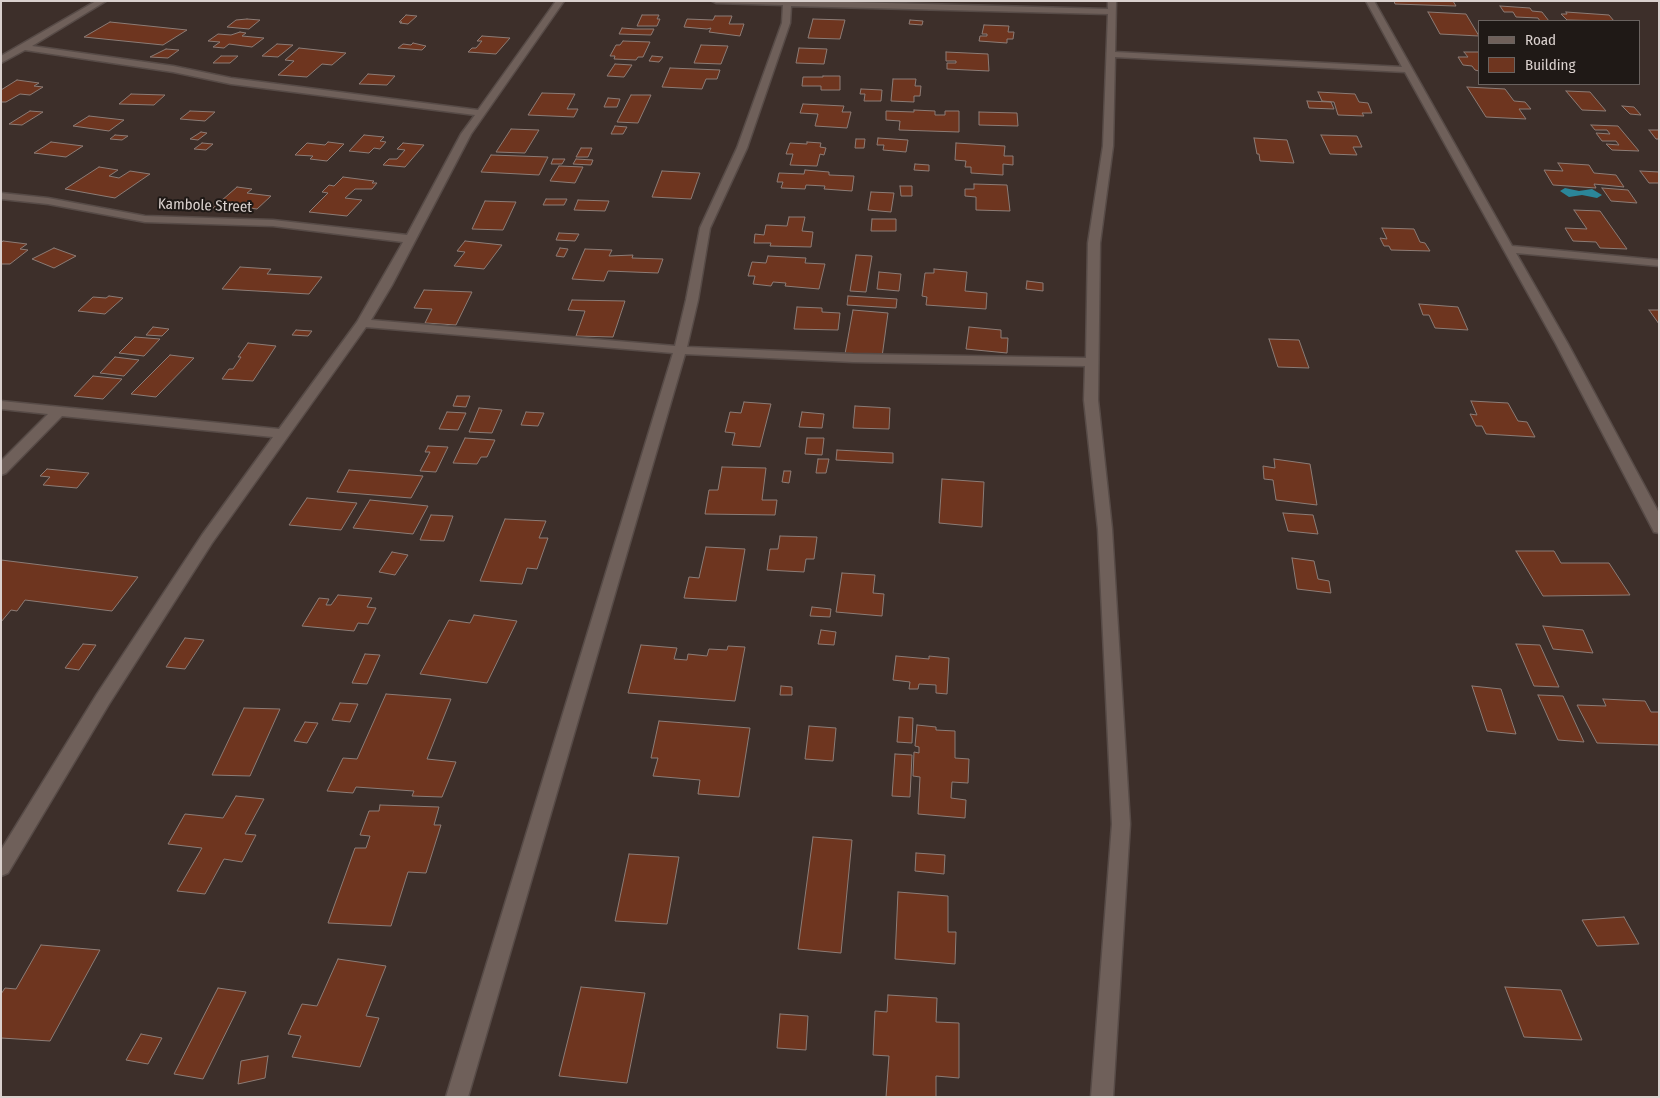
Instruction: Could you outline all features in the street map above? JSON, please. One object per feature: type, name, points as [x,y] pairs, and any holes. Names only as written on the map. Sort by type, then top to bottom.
[{"type":"street","points":[[1,60],[102,1]]},
{"type":"street","points":[[1,868],[103,699],[207,538],[363,324],[480,112],[503,83],[560,1]]},
{"type":"street","points":[[716,1],[1112,6],[1108,146],[1094,243],[1091,400],[1105,529],[1122,824],[1102,1097]]},
{"type":"street","points":[[1370,1],[1620,451],[1659,528]]},
{"type":"street","points":[[457,1097],[680,350],[692,300],[705,228],[742,148],[786,23],[787,2]]},
{"type":"street","points":[[23,47],[173,69],[231,81],[480,112]]},
{"type":"street","points":[[1112,54],[1408,70]]},
{"type":"street","name":"Kambole Street","points":[[1,196],[56,202],[146,219],[273,223],[409,239]]},
{"type":"street","points":[[1509,250],[1659,263]]},
{"type":"street","points":[[363,324],[680,350],[853,358],[1093,362]]},
{"type":"street","points":[[1,404],[282,434]]},
{"type":"street","points":[[1,470],[59,411]]},
{"type":"water","points":[[1565,188],[1579,191],[1592,189],[1602,195],[1597,198],[1582,195],[1569,197],[1560,191]]},
{"type":"building","points":[[1394,1],[1453,1],[1456,6],[1395,4]]},
{"type":"building","points":[[1500,6],[1530,8],[1532,11],[1542,12],[1548,20],[1516,17],[1513,12],[1504,12]]},
{"type":"building","points":[[1428,12],[1466,14],[1478,36],[1440,34]]},
{"type":"building","points":[[1566,12],[1609,15],[1613,20],[1567,20],[1561,14],[1567,14]]},
{"type":"building","points":[[406,15],[417,16],[408,24],[400,23]]},
{"type":"building","points":[[642,15],[659,15],[657,19],[660,19],[657,26],[637,26]]},
{"type":"building","points":[[715,16],[732,16],[729,24],[744,24],[740,36],[709,32],[711,28],[684,27],[687,19],[713,20]]},
{"type":"building","points":[[813,19],[845,20],[840,39],[808,38]]},
{"type":"building","points":[[236,20],[260,20],[249,29],[227,27]]},
{"type":"building","points":[[910,20],[923,21],[922,25],[909,24]]},
{"type":"building","points":[[110,22],[187,30],[163,45],[84,37]]},
{"type":"building","points":[[984,25],[1009,26],[1008,32],[1014,32],[1013,39],[1007,39],[1007,43],[979,41],[980,36],[987,36],[987,34],[982,34]]},
{"type":"building","points":[[622,28],[654,29],[651,35],[619,34]]},
{"type":"building","points":[[240,32],[246,33],[242,36],[264,38],[252,47],[229,44],[224,48],[213,47],[220,42],[208,41],[218,34],[231,35]]},
{"type":"building","points":[[482,36],[510,38],[496,54],[468,52],[472,48],[476,48],[482,41],[477,41]]},
{"type":"building","points":[[623,41],[650,42],[643,57],[638,57],[636,60],[614,59],[615,56],[610,56],[616,45],[620,45]]},
{"type":"building","points":[[413,43],[426,46],[422,50],[398,48],[403,44],[411,45]]},
{"type":"building","points":[[277,44],[293,45],[278,57],[262,56]]},
{"type":"building","points":[[701,45],[728,46],[721,64],[694,63]]},
{"type":"building","points":[[299,48],[346,53],[332,65],[322,64],[307,77],[278,75],[294,61],[285,60]]},
{"type":"building","points":[[799,48],[827,49],[824,64],[796,63]]},
{"type":"building","points":[[166,49],[179,50],[168,58],[150,57]]},
{"type":"building","points":[[946,52],[988,54],[989,71],[947,69],[947,63],[956,63],[956,61],[946,61]]},
{"type":"building","points":[[1464,52],[1478,52],[1478,71],[1472,66],[1463,65],[1458,57],[1468,57]]},
{"type":"building","points":[[221,56],[238,56],[230,63],[213,63]]},
{"type":"building","points":[[652,56],[663,57],[659,62],[649,61]]},
{"type":"building","points":[[615,64],[632,65],[624,77],[607,76]]},
{"type":"building","points":[[670,68],[720,70],[717,79],[706,79],[702,89],[662,87]]},
{"type":"building","points":[[368,74],[395,76],[387,85],[359,84]]},
{"type":"building","points":[[840,76],[840,90],[821,90],[821,86],[802,86],[803,77]]},
{"type":"building","points":[[893,79],[916,79],[915,86],[921,86],[920,96],[914,96],[914,102],[891,101]]},
{"type":"building","points":[[17,80],[39,83],[34,86],[43,87],[30,95],[20,94],[6,102],[1,102],[1,90]]},
{"type":"building","points":[[1467,87],[1505,89],[1514,101],[1525,102],[1531,109],[1519,109],[1526,119],[1486,117]]},
{"type":"building","points":[[861,89],[882,90],[881,101],[864,101],[865,94],[860,94]]},
{"type":"building","points":[[1566,91],[1590,92],[1606,111],[1582,110]]},
{"type":"building","points":[[1318,92],[1355,94],[1359,102],[1368,103],[1372,113],[1362,113],[1364,116],[1338,115],[1334,102],[1322,101]]},
{"type":"building","points":[[542,93],[575,94],[567,109],[578,109],[574,117],[528,115]]},
{"type":"building","points":[[131,94],[165,95],[154,105],[119,104]]},
{"type":"building","points":[[631,95],[651,95],[638,123],[617,122]]},
{"type":"building","points":[[608,98],[620,99],[617,107],[604,107]]},
{"type":"building","points":[[1307,101],[1331,102],[1334,109],[1309,108]]},
{"type":"building","points":[[803,104],[844,106],[842,112],[851,112],[847,128],[815,126],[818,114],[800,113]]},
{"type":"building","points":[[1622,106],[1634,107],[1641,115],[1630,114]]},
{"type":"building","points":[[914,110],[935,111],[935,115],[945,115],[945,111],[959,111],[959,132],[899,130],[900,121],[886,120],[886,111],[914,112]]},
{"type":"building","points":[[30,111],[43,112],[22,125],[9,124]]},
{"type":"building","points":[[190,111],[215,112],[205,121],[180,119]]},
{"type":"building","points":[[979,112],[1017,113],[1018,126],[979,125]]},
{"type":"building","points":[[89,116],[124,120],[109,131],[73,126]]},
{"type":"building","points":[[1591,125],[1618,126],[1639,151],[1612,150],[1606,144],[1619,145],[1616,141],[1602,141],[1596,133],[1610,134],[1607,130],[1595,130]]},
{"type":"building","points":[[615,126],[627,127],[623,134],[611,134]]},
{"type":"building","points":[[511,129],[539,130],[525,153],[496,152]]},
{"type":"building","points":[[1649,130],[1659,130],[1659,139],[1656,139]]},
{"type":"building","points":[[201,132],[207,133],[198,140],[190,139]]},
{"type":"building","points":[[115,135],[128,136],[122,140],[110,139]]},
{"type":"building","points":[[364,135],[384,137],[380,141],[386,142],[380,149],[374,148],[369,153],[349,151]]},
{"type":"building","points":[[1321,135],[1357,136],[1362,147],[1353,147],[1357,155],[1330,154]]},
{"type":"building","points":[[878,138],[908,140],[906,152],[883,150],[884,145],[877,145]]},
{"type":"building","points":[[1254,138],[1287,140],[1294,163],[1260,161]]},
{"type":"building","points":[[856,139],[865,139],[864,148],[855,148]]},
{"type":"building","points":[[51,142],[83,146],[66,157],[34,153]]},
{"type":"building","points":[[328,142],[344,144],[327,161],[310,159],[313,156],[295,155],[307,143],[325,145]]},
{"type":"building","points":[[807,142],[821,143],[820,147],[826,148],[824,155],[820,154],[817,166],[790,165],[793,154],[786,154],[790,143],[807,144]]},
{"type":"building","points":[[202,143],[213,144],[206,150],[194,149]]},
{"type":"building","points":[[403,143],[424,145],[405,167],[383,165],[389,159],[397,159],[405,150],[397,149]]},
{"type":"building","points":[[956,143],[1005,146],[1004,156],[1013,156],[1013,165],[1003,164],[1003,175],[971,173],[971,167],[965,167],[966,161],[955,160]]},
{"type":"building","points":[[581,148],[592,148],[588,157],[576,157]]},
{"type":"building","points":[[491,155],[548,157],[539,175],[481,172]]},
{"type":"building","points":[[553,159],[565,159],[562,164],[551,164]]},
{"type":"building","points":[[576,159],[593,160],[591,165],[573,164]]},
{"type":"building","points":[[1558,163],[1589,165],[1594,173],[1616,175],[1624,187],[1594,184],[1596,188],[1553,185],[1544,170],[1563,171]]},
{"type":"building","points":[[915,164],[929,165],[929,171],[914,170]]},
{"type":"building","points":[[559,166],[583,167],[575,183],[550,181]]},
{"type":"building","points":[[99,167],[118,170],[109,176],[119,178],[130,171],[150,174],[115,198],[65,189]]},
{"type":"building","points":[[805,170],[829,172],[829,175],[854,176],[852,191],[824,189],[825,186],[806,185],[805,189],[781,188],[783,182],[777,182],[779,173],[804,174]]},
{"type":"building","points":[[662,171],[700,173],[691,199],[652,197]]},
{"type":"building","points":[[1640,171],[1659,172],[1659,183],[1649,183]]},
{"type":"building","points":[[343,177],[377,183],[372,189],[355,189],[345,198],[362,200],[347,216],[309,212],[328,193],[322,192],[329,185],[334,186]]},
{"type":"building","points":[[974,184],[1007,185],[1010,211],[976,210],[976,197],[965,196],[965,189],[974,189]]},
{"type":"building","points":[[900,186],[912,186],[912,196],[901,196]]},
{"type":"building","points":[[237,187],[252,189],[247,193],[271,196],[257,209],[235,206],[231,210],[213,208]]},
{"type":"building","points":[[1602,188],[1628,190],[1637,203],[1611,201]]},
{"type":"building","points":[[871,192],[894,193],[891,212],[868,210]]},
{"type":"building","points":[[546,199],[567,199],[564,205],[543,205]]},
{"type":"building","points":[[578,200],[609,201],[605,211],[574,210]]},
{"type":"building","points":[[485,201],[516,202],[503,230],[472,229]]},
{"type":"building","points":[[1574,210],[1600,211],[1627,249],[1600,248],[1596,242],[1573,241],[1565,228],[1587,229]]},
{"type":"building","points":[[789,217],[805,217],[802,231],[813,232],[811,247],[770,246],[771,243],[754,243],[755,234],[764,235],[766,225],[787,226]]},
{"type":"building","points":[[872,219],[896,219],[896,231],[871,231]]},
{"type":"building","points":[[1382,228],[1414,229],[1420,242],[1425,243],[1430,251],[1391,250],[1389,246],[1384,246],[1380,238],[1387,239]]},
{"type":"building","points":[[559,233],[579,234],[575,241],[556,240]]},
{"type":"building","points":[[3,241],[27,244],[20,249],[28,250],[10,264],[1,264],[1,243]]},
{"type":"building","points":[[465,241],[502,245],[484,269],[454,266],[465,252],[457,251]]},
{"type":"building","points":[[54,248],[76,256],[54,268],[32,259]]},
{"type":"building","points":[[560,248],[568,249],[564,257],[556,256]]},
{"type":"building","points":[[585,249],[612,250],[609,256],[633,255],[632,258],[663,259],[658,273],[608,271],[604,281],[572,279]]},
{"type":"building","points":[[856,255],[872,256],[866,292],[850,291]]},
{"type":"building","points":[[768,256],[806,258],[805,263],[825,264],[819,289],[785,286],[786,283],[773,282],[771,286],[753,284],[755,276],[748,276],[752,262],[766,263]]},
{"type":"building","points":[[240,267],[271,269],[267,274],[322,277],[309,294],[222,289]]},
{"type":"building","points":[[934,269],[967,272],[965,291],[987,293],[986,309],[926,305],[927,297],[922,296],[925,273],[934,273]]},
{"type":"building","points":[[879,272],[901,274],[899,291],[877,289]]},
{"type":"building","points":[[1027,281],[1043,283],[1043,291],[1026,289]]},
{"type":"building","points":[[424,290],[472,292],[456,325],[425,323],[432,309],[414,308]]},
{"type":"building","points":[[109,296],[123,298],[105,314],[78,311],[93,297],[106,298]]},
{"type":"building","points":[[848,296],[897,299],[896,308],[847,305]]},
{"type":"building","points":[[572,300],[625,301],[613,337],[576,336],[585,311],[568,310]]},
{"type":"building","points":[[1419,304],[1458,307],[1468,330],[1435,328],[1429,315],[1423,315]]},
{"type":"building","points":[[797,307],[822,308],[822,312],[840,313],[838,330],[794,329]]},
{"type":"building","points":[[853,310],[888,313],[882,357],[845,354]]},
{"type":"building","points":[[1649,310],[1659,310],[1659,324]]},
{"type":"building","points":[[153,327],[169,329],[162,336],[146,335]]},
{"type":"building","points":[[969,327],[1001,330],[1001,338],[1008,338],[1007,353],[966,349]]},
{"type":"building","points":[[296,330],[312,331],[308,336],[292,335]]},
{"type":"building","points":[[135,337],[160,339],[144,356],[119,353]]},
{"type":"building","points":[[1269,339],[1299,340],[1309,368],[1278,367]]},
{"type":"building","points":[[248,343],[276,346],[253,381],[222,379],[229,369],[233,369],[241,357],[238,357]]},
{"type":"building","points":[[170,355],[194,358],[156,397],[131,394]]},
{"type":"building","points":[[115,357],[139,360],[124,376],[100,373]]},
{"type":"building","points":[[93,376],[122,379],[103,399],[74,396]]},
{"type":"building","points":[[457,396],[470,396],[466,407],[453,406]]},
{"type":"building","points":[[1471,401],[1508,403],[1518,421],[1527,422],[1535,437],[1486,434],[1482,426],[1476,426],[1470,414],[1477,415]]},
{"type":"building","points":[[744,402],[771,404],[760,447],[732,445],[735,433],[725,432],[730,412],[741,413]]},
{"type":"building","points":[[855,406],[890,408],[889,429],[853,428]]},
{"type":"building","points":[[479,408],[502,410],[492,433],[469,432]]},
{"type":"building","points":[[447,412],[466,413],[458,430],[439,429]]},
{"type":"building","points":[[526,412],[544,413],[538,426],[521,425]]},
{"type":"building","points":[[802,412],[824,414],[822,428],[799,427]]},
{"type":"building","points":[[465,438],[495,440],[487,457],[481,457],[477,464],[453,463]]},
{"type":"building","points":[[807,438],[824,438],[822,455],[805,454]]},
{"type":"building","points":[[428,446],[448,447],[436,472],[420,471],[430,452],[425,452]]},
{"type":"building","points":[[837,450],[893,453],[893,463],[836,460]]},
{"type":"building","points":[[818,459],[829,459],[826,473],[816,473]]},
{"type":"building","points":[[1274,459],[1310,464],[1317,505],[1276,500],[1273,480],[1264,479],[1263,466],[1275,468]]},
{"type":"building","points":[[722,467],[766,468],[762,500],[777,500],[775,515],[705,514],[709,490],[718,490]]},
{"type":"building","points":[[47,469],[89,473],[77,488],[43,485],[50,477],[40,476]]},
{"type":"building","points":[[349,470],[423,476],[411,498],[337,492]]},
{"type":"building","points":[[784,471],[791,471],[789,483],[782,482]]},
{"type":"building","points":[[942,479],[984,482],[982,527],[939,523]]},
{"type":"building","points":[[307,498],[357,503],[341,530],[289,525]]},
{"type":"building","points":[[370,500],[428,506],[413,534],[353,528]]},
{"type":"building","points":[[1283,513],[1313,515],[1318,534],[1288,531]]},
{"type":"building","points":[[431,515],[453,516],[444,541],[420,540]]},
{"type":"building","points":[[505,519],[546,521],[539,538],[548,538],[537,569],[527,568],[522,584],[480,581]]},
{"type":"building","points":[[780,536],[817,537],[814,559],[806,559],[804,572],[767,570],[770,549],[778,549]]},
{"type":"building","points":[[706,547],[745,549],[736,601],[684,598],[689,577],[699,578]]},
{"type":"building","points":[[1516,551],[1554,551],[1561,563],[1609,563],[1630,595],[1543,596]]},
{"type":"building","points":[[392,552],[408,555],[395,575],[379,572]]},
{"type":"building","points":[[1292,558],[1314,561],[1318,579],[1329,581],[1331,593],[1297,589]]},
{"type":"building","points":[[1,560],[138,577],[112,611],[25,600],[17,611],[11,610],[1,622]]},
{"type":"building","points":[[842,573],[875,575],[873,593],[884,594],[882,616],[836,612]]},
{"type":"building","points":[[338,595],[372,598],[367,607],[376,608],[368,624],[358,623],[354,631],[302,626],[319,598],[329,599],[326,605],[331,605]]},
{"type":"building","points":[[812,607],[831,609],[830,617],[810,616]]},
{"type":"building","points":[[474,615],[517,621],[487,683],[420,674],[449,620],[470,623]]},
{"type":"building","points":[[1543,626],[1583,630],[1593,653],[1553,649]]},
{"type":"building","points":[[821,630],[836,632],[834,645],[818,644]]},
{"type":"building","points":[[185,638],[204,640],[185,669],[166,667]]},
{"type":"building","points":[[83,644],[96,645],[79,670],[65,668]]},
{"type":"building","points":[[1516,644],[1540,645],[1559,687],[1534,686]]},
{"type":"building","points":[[641,645],[677,648],[674,659],[687,660],[688,654],[707,656],[709,649],[727,650],[728,646],[745,647],[735,701],[628,693]]},
{"type":"building","points":[[365,654],[380,655],[367,684],[352,683]]},
{"type":"building","points":[[896,656],[929,659],[929,656],[949,658],[947,694],[936,693],[936,685],[919,684],[918,689],[909,689],[910,682],[893,680]]},
{"type":"building","points":[[781,686],[792,687],[792,695],[780,695]]},
{"type":"building","points":[[1472,686],[1501,689],[1516,734],[1487,731]]},
{"type":"building","points":[[386,694],[451,699],[427,759],[456,762],[442,797],[412,796],[414,791],[356,787],[353,793],[327,791],[343,758],[357,759]]},
{"type":"building","points":[[1538,695],[1563,696],[1584,742],[1558,740]]},
{"type":"building","points":[[1603,699],[1645,701],[1651,712],[1659,712],[1659,745],[1597,743],[1577,705],[1606,706]]},
{"type":"building","points":[[340,703],[358,704],[350,722],[332,720]]},
{"type":"building","points":[[244,708],[280,709],[250,776],[212,775]]},
{"type":"building","points":[[899,717],[913,718],[912,743],[897,742]]},
{"type":"building","points":[[659,721],[750,728],[739,797],[698,794],[700,780],[653,776],[658,758],[651,758]]},
{"type":"building","points":[[305,722],[318,723],[307,743],[294,741]]},
{"type":"building","points":[[917,725],[936,727],[936,730],[955,731],[955,758],[969,759],[968,783],[952,782],[951,798],[966,800],[965,818],[918,814],[920,777],[913,776],[914,752],[919,753],[919,747],[915,746]]},
{"type":"building","points":[[809,726],[836,728],[833,761],[805,759]]},
{"type":"building","points":[[895,754],[912,755],[910,797],[892,796]]},
{"type":"building","points":[[236,796],[264,799],[245,834],[256,835],[242,862],[224,859],[205,894],[177,891],[202,848],[168,844],[185,814],[223,818]]},
{"type":"building","points":[[380,805],[439,807],[434,825],[441,825],[426,873],[408,872],[391,926],[328,923],[355,848],[366,848],[370,836],[360,835],[369,811],[379,811]]},
{"type":"building","points":[[813,837],[852,840],[841,953],[798,949]]},
{"type":"building","points":[[916,853],[945,855],[944,874],[915,871]]},
{"type":"building","points":[[629,854],[679,857],[667,924],[615,921]]},
{"type":"building","points":[[898,892],[948,896],[948,932],[956,932],[955,964],[895,959]]},
{"type":"building","points":[[1624,917],[1639,944],[1597,946],[1582,920]]},
{"type":"building","points":[[41,945],[100,950],[50,1041],[1,1038],[1,994],[5,988],[16,989]]},
{"type":"building","points":[[338,959],[386,966],[366,1016],[379,1018],[360,1067],[292,1057],[301,1036],[288,1034],[302,1004],[317,1006]]},
{"type":"building","points":[[581,987],[645,993],[627,1083],[559,1076]]},
{"type":"building","points":[[1505,987],[1561,990],[1582,1040],[1524,1037]]},
{"type":"building","points":[[218,988],[246,992],[203,1079],[174,1074]]},
{"type":"building","points":[[888,995],[937,998],[936,1022],[959,1023],[959,1078],[936,1076],[936,1097],[886,1097],[889,1056],[873,1055],[875,1011],[887,1012]]},
{"type":"building","points":[[780,1014],[808,1016],[806,1050],[777,1048]]},
{"type":"building","points":[[141,1034],[162,1038],[148,1064],[126,1060]]},
{"type":"building","points":[[268,1056],[265,1078],[238,1084],[241,1061]]}]
